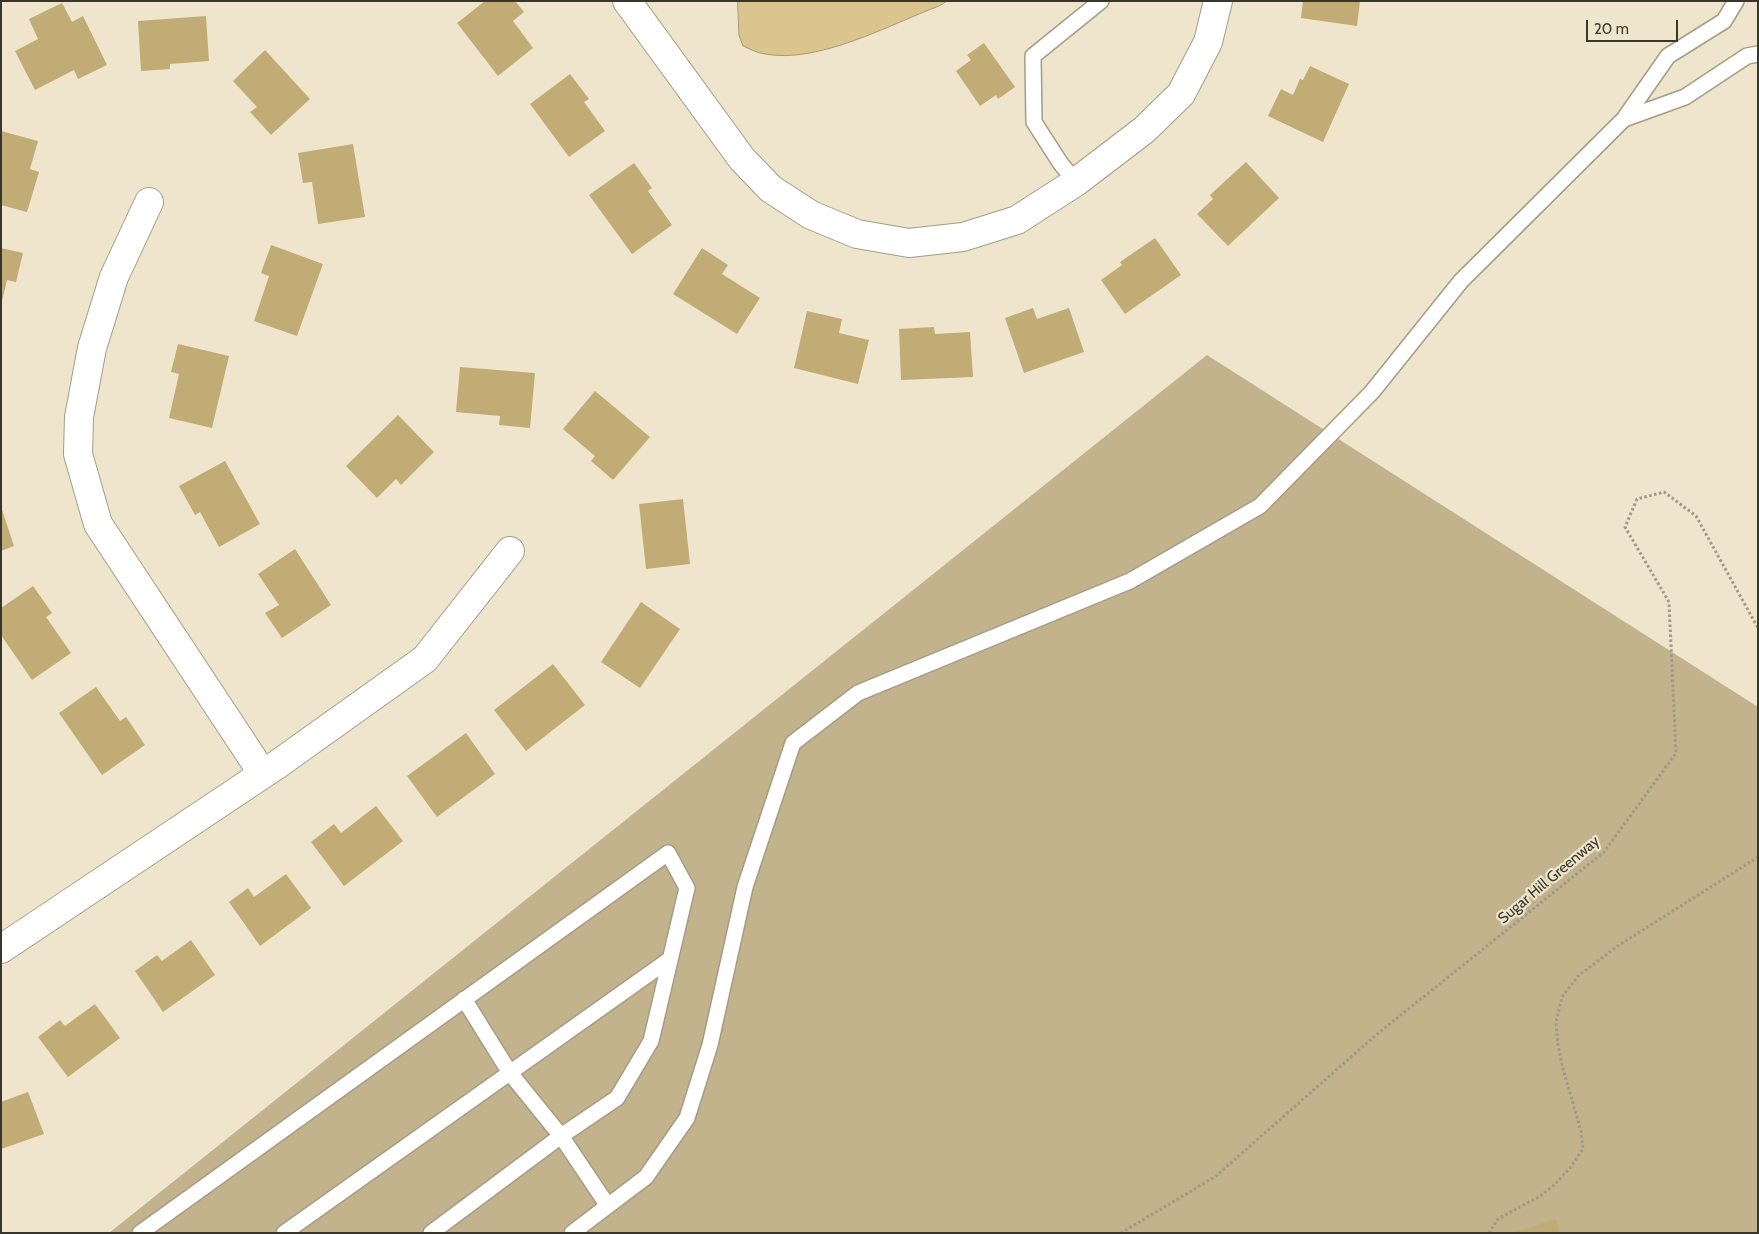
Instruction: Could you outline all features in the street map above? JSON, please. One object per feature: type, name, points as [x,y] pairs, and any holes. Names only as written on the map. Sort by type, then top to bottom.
[{"type":"street","points":[[627,1],[742,159],[771,189],[811,215],[857,234],[909,243],[963,237],[1017,220],[1076,182],[1144,130],[1181,94],[1208,42],[1218,1]]},
{"type":"street","points":[[149,202],[114,276],[92,348],[79,417],[78,454],[98,524],[263,774]]},
{"type":"street","points":[[1,949],[263,774],[425,659],[510,551]]},
{"type":"lane","points":[[1076,182],[1061,164],[1034,122],[1033,56],[1102,1]]},
{"type":"lane","points":[[572,1233],[646,1177],[687,1118],[710,1045],[745,887],[793,743],[858,693],[1130,581],[1260,506],[1372,392],[1461,281],[1624,119],[1668,56],[1724,21],[1736,1]]},
{"type":"lane","points":[[1624,119],[1685,97],[1748,56],[1758,54]]},
{"type":"lane","points":[[140,1233],[668,853],[687,888],[651,1041],[617,1098],[561,1136],[431,1233]]},
{"type":"lane","points":[[284,1233],[670,958]]},
{"type":"lane","points":[[464,999],[510,1073],[561,1136],[608,1206]]},
{"type":"path","name":"Sugar Hill Greenway","points":[[1121,1233],[1216,1176],[1376,1035],[1604,852],[1676,753],[1669,602],[1625,527],[1637,499],[1664,492],[1696,516],[1758,628]]},
{"type":"path","points":[[1488,1233],[1498,1219],[1540,1196],[1554,1185],[1570,1168],[1583,1149],[1581,1131],[1558,1046],[1556,1022],[1562,997],[1578,976],[1619,945],[1758,857]]},
{"type":"shaded area","points":[[738,1],[947,1],[853,41],[808,53],[786,56],[762,53],[743,46],[739,35]]},
{"type":"shaded area","points":[[1207,355],[1758,707],[1758,1233],[109,1233]]},
{"type":"building","points":[[485,1],[515,1],[524,12],[513,21],[533,48],[498,76],[457,23]]},
{"type":"building","points":[[1303,1],[1360,1],[1357,26],[1301,18]]},
{"type":"building","points":[[62,3],[72,22],[83,16],[107,65],[78,79],[74,70],[35,90],[15,51],[38,39],[29,19]]},
{"type":"building","points":[[206,16],[209,61],[170,64],[170,69],[141,71],[138,21]]},
{"type":"building","points":[[984,43],[1015,87],[998,99],[996,95],[980,106],[956,71],[971,60],[967,55]]},
{"type":"building","points":[[265,50],[310,99],[271,135],[250,112],[257,107],[233,81]]},
{"type":"building","points":[[1310,66],[1349,84],[1323,142],[1268,116],[1281,89],[1293,95],[1300,79],[1303,80]]},
{"type":"building","points":[[570,74],[589,99],[584,102],[605,131],[569,157],[530,104]]},
{"type":"building","points":[[1,131],[38,141],[30,169],[39,172],[27,212],[1,205]]},
{"type":"building","points":[[353,144],[365,217],[318,224],[312,182],[303,183],[298,153]]},
{"type":"building","points":[[1246,162],[1279,198],[1228,246],[1197,214],[1213,199],[1210,195]]},
{"type":"building","points":[[634,163],[652,188],[648,191],[672,225],[632,254],[589,195]]},
{"type":"building","points":[[1155,238],[1181,275],[1125,314],[1101,280],[1122,265],[1120,262]]},
{"type":"building","points":[[271,245],[323,264],[297,336],[254,321],[269,276],[261,273]]},
{"type":"building","points":[[1,248],[23,253],[16,282],[7,280],[2,301]]},
{"type":"building","points":[[702,248],[728,265],[722,274],[760,298],[737,334],[673,294]]},
{"type":"building","points":[[1033,308],[1037,319],[1069,308],[1084,352],[1024,373],[1005,318]]},
{"type":"building","points":[[807,311],[842,319],[839,333],[869,340],[858,384],[794,368]]},
{"type":"building","points":[[934,327],[935,334],[970,332],[973,377],[901,380],[899,329]]},
{"type":"building","points":[[178,344],[229,356],[212,428],[169,418],[179,374],[171,372]]},
{"type":"building","points":[[460,367],[535,373],[530,428],[499,425],[500,416],[456,412]]},
{"type":"building","points":[[595,391],[650,437],[613,480],[591,461],[595,456],[563,429]]},
{"type":"building","points":[[398,415],[434,452],[401,485],[396,479],[377,498],[346,466]]},
{"type":"building","points":[[225,461],[260,524],[219,547],[200,512],[195,515],[179,486]]},
{"type":"building","points":[[683,499],[690,564],[646,569],[639,504]]},
{"type":"building","points":[[1,507],[14,546],[1,551]]},
{"type":"building","points":[[295,549],[331,605],[282,638],[265,613],[279,605],[258,574]]},
{"type":"building","points":[[33,586],[52,613],[46,617],[71,653],[32,680],[1,635],[1,608]]},
{"type":"building","points":[[641,602],[680,629],[640,688],[601,662]]},
{"type":"building","points":[[553,664],[585,705],[526,751],[494,710]]},
{"type":"building","points":[[96,687],[120,721],[126,717],[145,745],[102,775],[59,713]]},
{"type":"building","points":[[466,733],[495,774],[437,817],[407,776]]},
{"type":"building","points":[[376,806],[403,841],[344,886],[311,842],[334,824],[341,833]]},
{"type":"building","points":[[286,874],[311,908],[260,946],[229,902],[248,888],[254,897]]},
{"type":"building","points":[[191,940],[215,975],[163,1012],[135,971],[157,955],[162,961]]},
{"type":"building","points":[[95,1004],[120,1038],[68,1077],[38,1037],[60,1020],[65,1026]]},
{"type":"building","points":[[28,1092],[44,1134],[1,1149],[1,1102]]},
{"type":"building","points":[[1556,1219],[1560,1233],[1516,1233],[1516,1232]]}]
